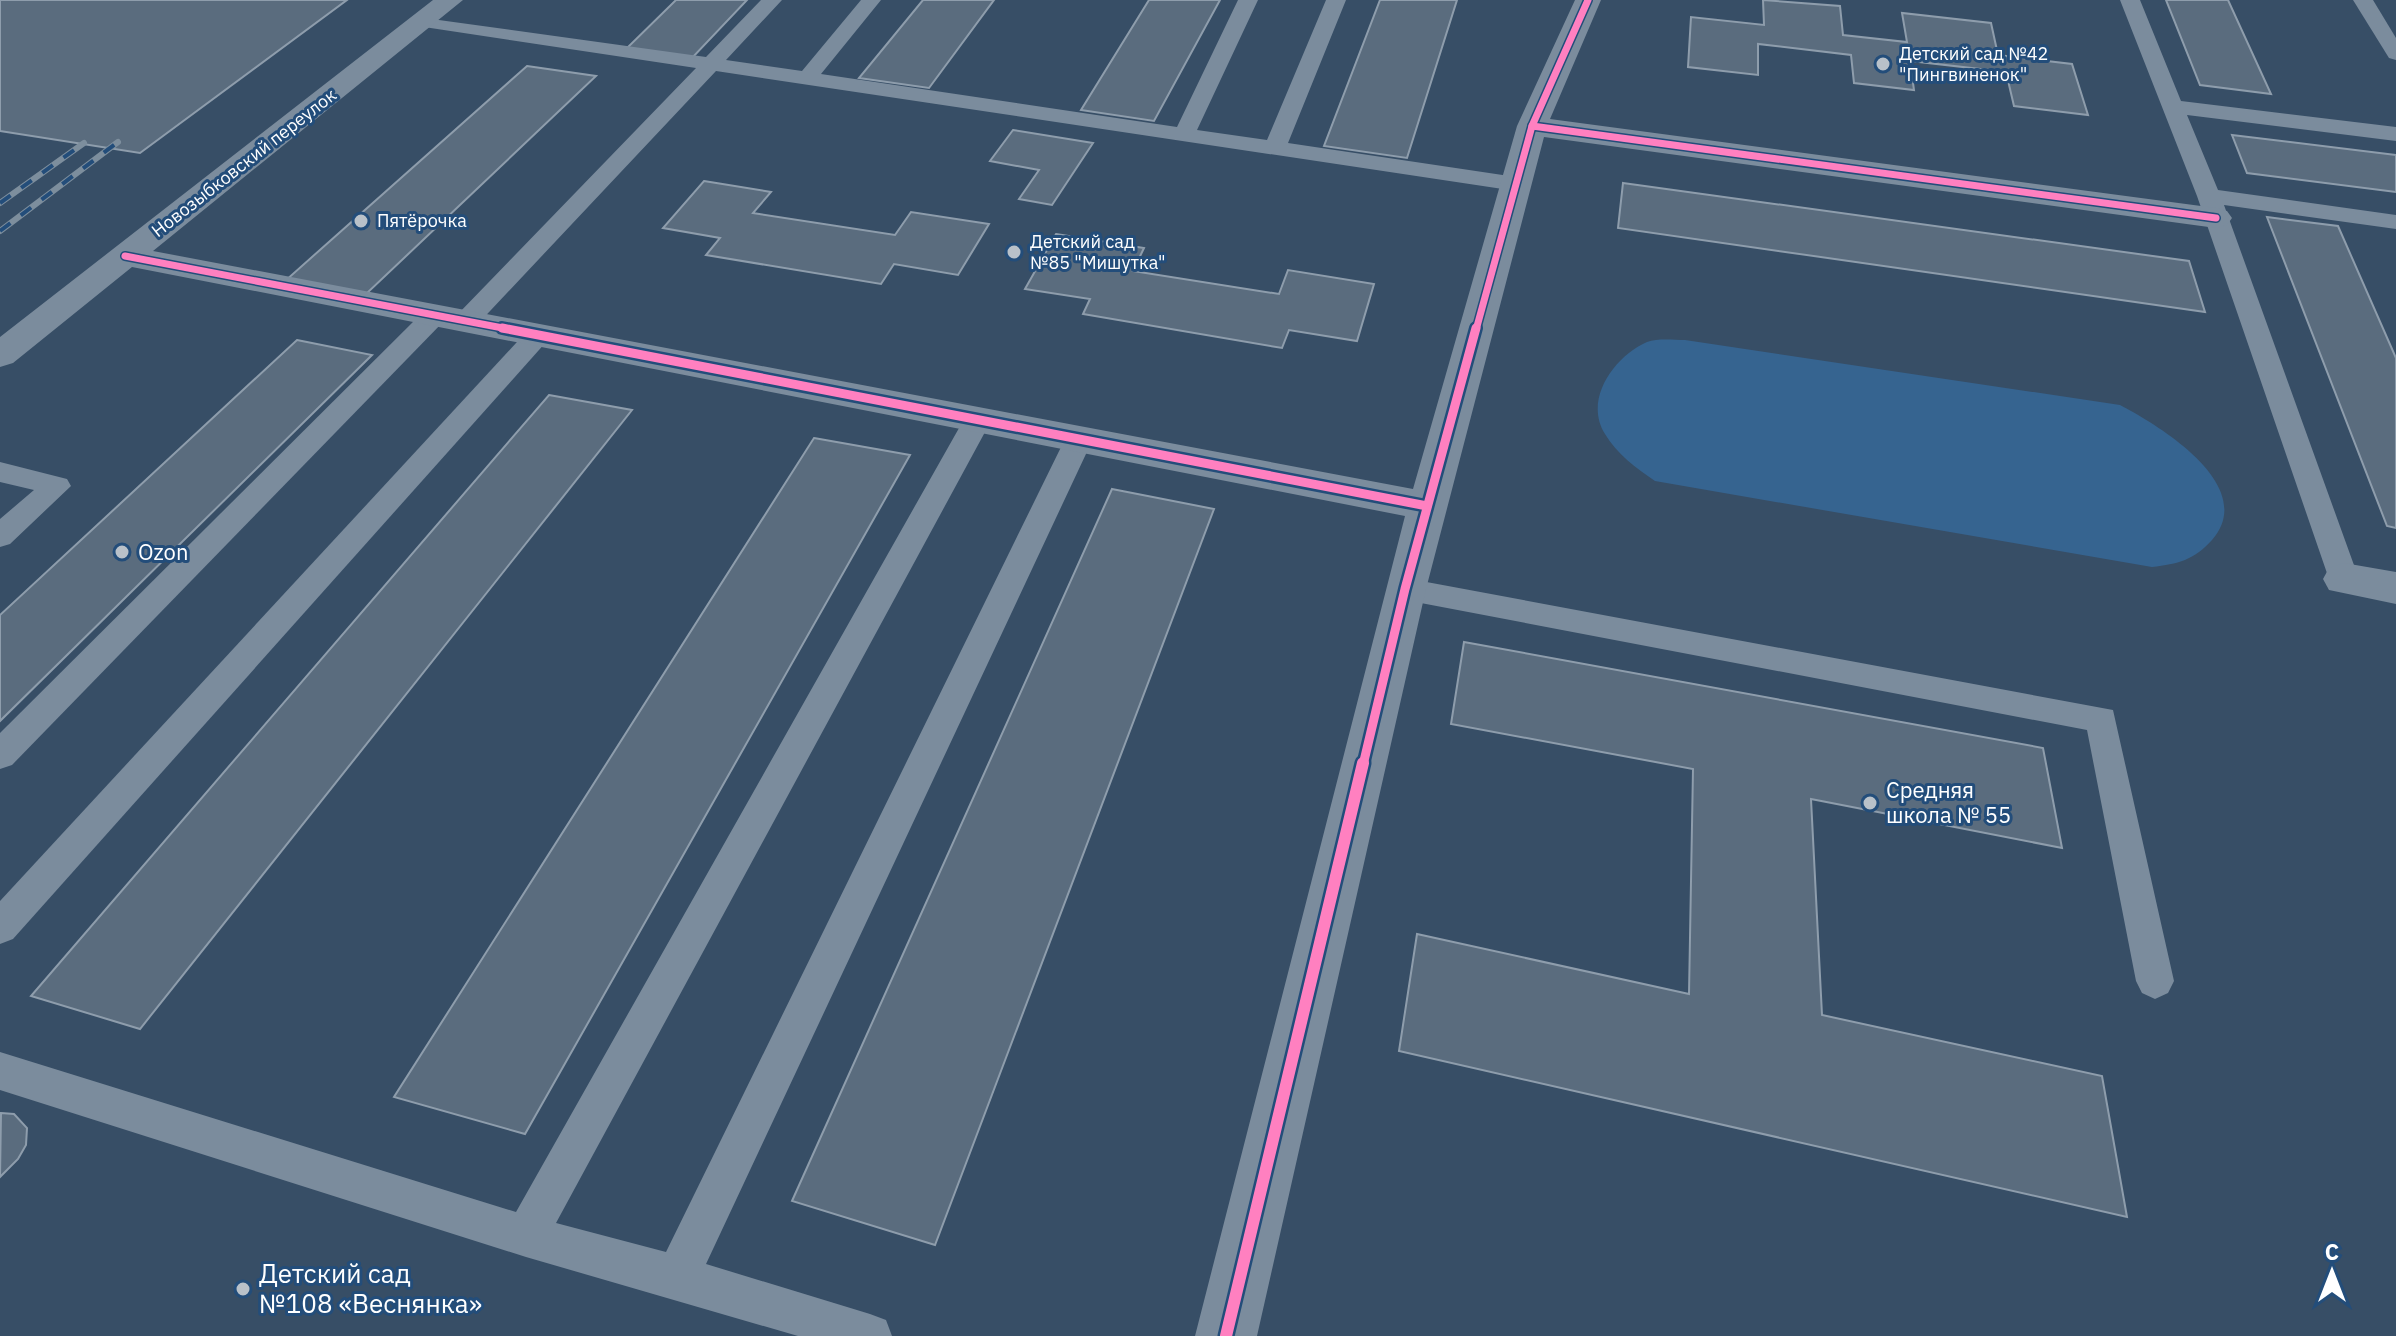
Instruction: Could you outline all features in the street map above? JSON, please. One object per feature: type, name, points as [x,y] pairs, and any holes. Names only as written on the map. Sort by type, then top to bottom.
[{"type":"street","name":"Новозыбковский переулок","points":[[0,355],[450,0]]},
{"type":"street","points":[[1226,1336],[1427,506],[1532,126],[1588,0]]},
{"type":"street","points":[[1532,126],[2213,207]]},
{"type":"street","points":[[125,256],[1427,506]]},
{"type":"street","points":[[2344,579],[2396,588]]},
{"type":"lane","points":[[0,755],[713,64],[772,0]]},
{"type":"lane","points":[[807,78],[871,0]]},
{"type":"lane","points":[[1184,134],[1248,0]]},
{"type":"lane","points":[[1275,148],[1336,0]]},
{"type":"lane","points":[[2130,0],[2176,107],[2213,207],[2344,579]]},
{"type":"lane","points":[[2363,0],[2396,54]]},
{"type":"lane","points":[[424,21],[1516,184]]},
{"type":"lane","points":[[2176,107],[2396,134]]},
{"type":"lane","points":[[2213,207],[2396,222]]},
{"type":"lane","points":[[0,927],[538,335]]},
{"type":"lane","points":[[526,1236],[977,421]]},
{"type":"lane","points":[[677,1277],[1079,439]]},
{"type":"lane","points":[[0,472],[57,486],[0,536]]},
{"type":"lane","points":[[1405,589],[2101,719],[2155,981]]},
{"type":"lane","points":[[0,1071],[526,1236],[677,1277],[870,1336]]},
{"type":"shaded area","points":[[1685,340],[2120,405],[2158,427],[2199,460],[2214,479],[2223,499],[2223,520],[2212,540],[2192,557],[2152,567],[1655,481],[1621,454],[1605,434],[1599,421],[1600,393],[1614,368],[1635,349],[1651,341]]},
{"type":"building","points":[[0,0],[347,0],[140,153],[0,131]]},
{"type":"building","points":[[676,0],[747,0],[692,58],[626,49]]},
{"type":"building","points":[[923,0],[994,0],[929,88],[859,78]]},
{"type":"building","points":[[1149,0],[1220,0],[1154,121],[1081,110]]},
{"type":"building","points":[[1380,0],[1457,0],[1407,158],[1324,146]]},
{"type":"building","points":[[1763,0],[1840,6],[1843,35],[1907,42],[1902,13],[1991,23],[1998,55],[2072,64],[2088,115],[2014,106],[2006,72],[1910,61],[1914,90],[1854,83],[1851,55],[1758,44],[1758,75],[1688,67],[1691,17],[1764,25]]},
{"type":"building","points":[[2166,0],[2228,0],[2271,94],[2200,85]]},
{"type":"building","points":[[527,66],[596,76],[365,295],[285,281]]},
{"type":"building","points":[[1013,130],[1093,143],[1052,205],[1019,199],[1039,170],[990,161]]},
{"type":"building","points":[[2232,135],[2396,155],[2396,192],[2247,173]]},
{"type":"building","points":[[704,181],[771,192],[753,213],[895,235],[911,212],[989,224],[958,275],[894,264],[881,284],[706,255],[720,238],[663,228]]},
{"type":"building","points":[[1623,183],[2189,261],[2205,312],[1618,228]]},
{"type":"building","points":[[2267,217],[2338,226],[2396,358],[2396,528],[2387,526]]},
{"type":"building","points":[[1056,234],[1144,248],[1133,271],[1279,294],[1288,270],[1374,284],[1357,341],[1289,330],[1282,348],[1083,314],[1090,299],[1025,289]]},
{"type":"building","points":[[297,340],[372,355],[0,721],[0,615]]},
{"type":"building","points":[[549,395],[632,410],[140,1029],[31,996]]},
{"type":"building","points":[[814,438],[910,455],[525,1134],[394,1097]]},
{"type":"building","points":[[1112,489],[1214,509],[935,1245],[792,1201]]},
{"type":"building","points":[[1464,642],[2043,748],[2062,848],[1811,799],[1822,1015],[2102,1076],[2127,1217],[1399,1051],[1417,934],[1689,994],[1693,769],[1451,724]]},
{"type":"building","points":[[1,1113],[14,1114],[27,1128],[26,1145],[18,1159],[0,1177]]},
{"type":"railway","points":[[0,231],[118,142]]},
{"type":"railway","points":[[0,203],[84,143]]},
{"type":"cycle path","points":[[1226,1336],[1405,589],[1532,126],[1588,0]]},
{"type":"cycle path","points":[[1532,126],[2216,218]]},
{"type":"cycle path","points":[[125,256],[1427,506]]},
{"type":"place","name":"Детский сад №42 \"Пингвиненок\"","points":[[1883,64]]},
{"type":"place","name":"Пятёрочка","points":[[361,221]]},
{"type":"place","name":"Детский сад №85 \"Мишутка\"","points":[[1014,252]]},
{"type":"place","name":"Ozon","points":[[122,552]]},
{"type":"place","name":"Средняя школа № 55","points":[[1870,803]]},
{"type":"place","name":"Детский сад №108 «Веснянка»","points":[[243,1289]]}]
